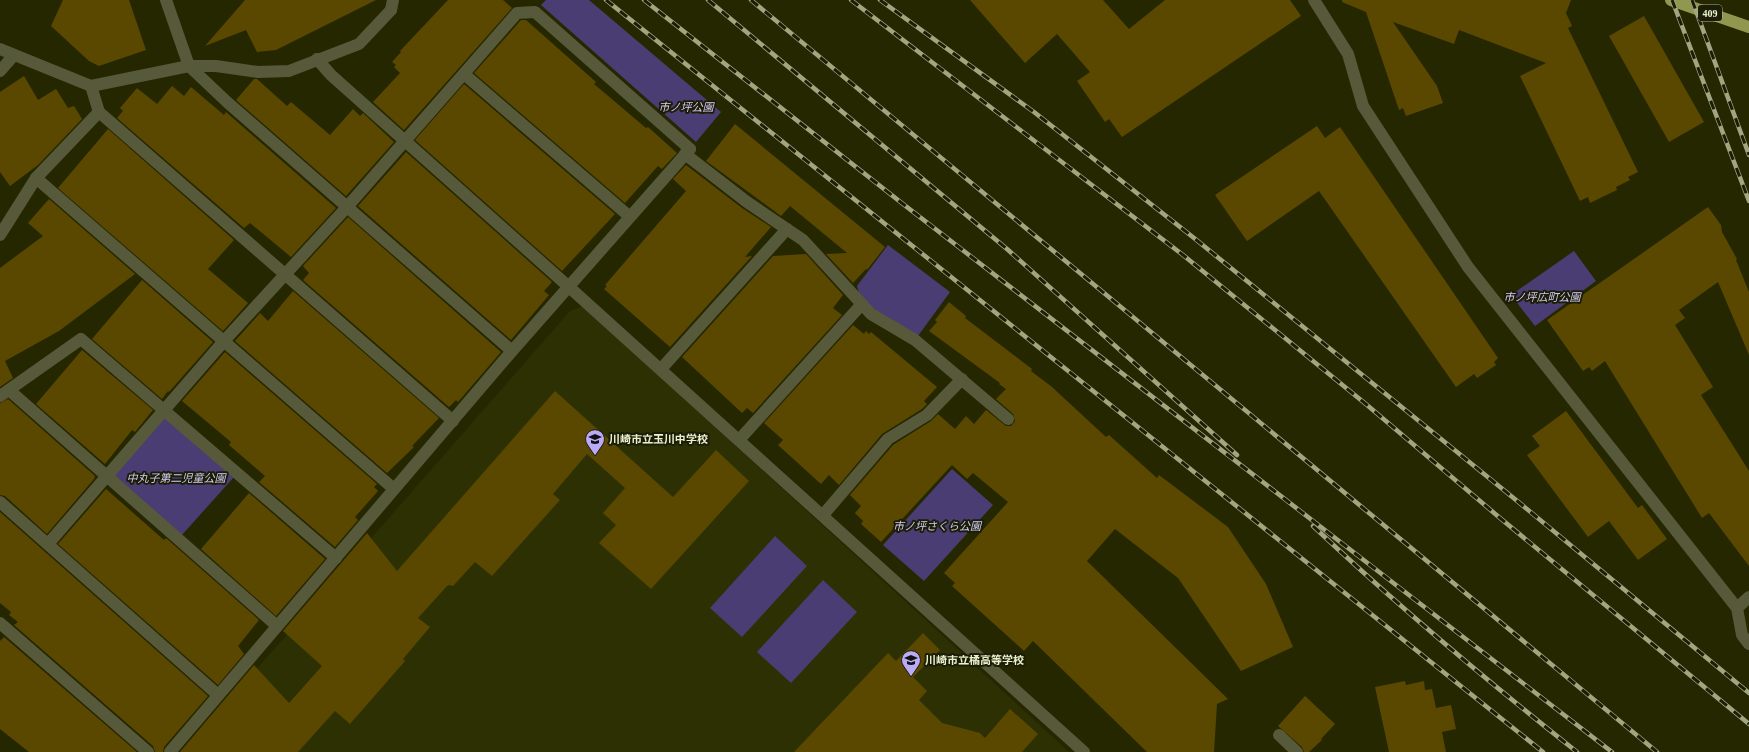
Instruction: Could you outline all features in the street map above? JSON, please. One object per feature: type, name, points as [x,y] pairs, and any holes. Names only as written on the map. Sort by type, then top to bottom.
[{"type":"highway","name":"409","points":[[1671,0],[1749,27]]},
{"type":"street","points":[[166,0],[189,66],[227,102],[512,351]]},
{"type":"street","points":[[1314,0],[1348,54],[1363,106],[1468,267],[1737,608],[1742,635],[1749,644]]},
{"type":"street","points":[[0,49],[91,86],[189,66],[216,66],[258,72],[289,71],[359,44],[392,5]]},
{"type":"street","points":[[48,544],[108,477],[224,341],[347,207],[517,13],[535,12],[687,151],[747,202],[803,240],[871,314],[915,340],[1008,419]]},
{"type":"street","points":[[0,71],[14,55]]},
{"type":"street","points":[[317,59],[332,76],[570,287],[1084,752]]},
{"type":"street","points":[[464,74],[629,216]]},
{"type":"street","points":[[91,86],[99,112],[454,421]]},
{"type":"street","points":[[0,235],[36,178],[99,112]]},
{"type":"street","points":[[170,752],[394,489],[454,421],[512,351],[570,287],[629,216],[687,151]]},
{"type":"street","points":[[36,178],[394,489]]},
{"type":"street","points":[[660,369],[787,229]]},
{"type":"street","points":[[739,440],[862,304]]},
{"type":"street","points":[[277,626],[108,477],[4,393],[80,340],[336,558]]},
{"type":"street","points":[[822,515],[888,439],[927,415],[962,379]]},
{"type":"street","points":[[0,502],[218,695]]},
{"type":"street","points":[[1737,608],[1749,597]]},
{"type":"street","points":[[0,623],[148,752]]},
{"type":"street","points":[[1280,736],[1297,752]]},
{"type":"shaded area","name":"川崎市立玉川中学校","points":[[583,306],[1069,752],[184,752],[570,311]]},
{"type":"green space","name":"市ノ坪公園","points":[[546,0],[589,0],[721,112],[696,142],[541,5]]},
{"type":"green space","points":[[888,245],[950,292],[915,340],[862,304],[857,286]]},
{"type":"green space","name":"市ノ坪広町公園","points":[[1574,251],[1596,281],[1535,326],[1511,295]]},
{"type":"green space","name":"中丸子第二児童公園","points":[[165,416],[234,477],[181,536],[113,476]]},
{"type":"green space","name":"市ノ坪さくら公園","points":[[952,469],[993,505],[924,581],[883,545]]},
{"type":"green space","points":[[775,536],[807,566],[742,637],[710,608]]},
{"type":"green space","points":[[823,580],[857,612],[791,683],[757,652]]},
{"type":"building","points":[[63,0],[129,0],[146,50],[99,66],[89,61],[51,26]]},
{"type":"building","points":[[245,0],[376,0],[276,50],[257,52],[246,30],[205,46]]},
{"type":"building","points":[[448,0],[503,0],[512,8],[404,130],[373,102],[400,73],[394,67],[396,65],[392,62],[401,52],[400,51]]},
{"type":"building","points":[[970,0],[1103,0],[1129,29],[1165,0],[1290,0],[1301,16],[1122,137],[1109,119],[1105,122],[1077,81],[1090,72],[1057,34],[1025,63]]},
{"type":"building","points":[[1342,0],[1571,0],[1566,13],[1572,26],[1568,28],[1638,172],[1628,177],[1630,180],[1616,187],[1617,190],[1590,203],[1588,197],[1580,201],[1520,76],[1546,63],[1459,30],[1454,44],[1393,22],[1437,86],[1443,103],[1406,116],[1403,108],[1399,110],[1366,12],[1342,2]]},
{"type":"building","points":[[1644,16],[1704,122],[1669,142],[1609,36]]},
{"type":"building","points":[[521,20],[526,20],[596,82],[594,84],[646,128],[648,127],[677,153],[662,169],[658,166],[625,203],[474,73]]},
{"type":"building","points":[[24,76],[38,100],[56,89],[68,108],[74,106],[82,119],[38,165],[10,186],[0,172],[0,92]]},
{"type":"building","points":[[254,79],[257,79],[287,106],[291,102],[330,135],[353,109],[360,116],[363,113],[394,142],[346,196],[236,100]]},
{"type":"building","points":[[464,84],[615,214],[562,271],[415,140]]},
{"type":"building","points":[[172,86],[184,96],[191,87],[224,115],[226,112],[336,208],[291,257],[250,223],[244,228],[117,118],[123,111],[120,108],[137,88],[157,104]]},
{"type":"building","points":[[735,124],[885,247],[867,270],[866,269],[853,283],[826,254],[847,253],[790,206],[781,216],[706,161]]},
{"type":"building","points":[[1317,126],[1325,138],[1340,127],[1498,358],[1494,362],[1496,365],[1477,378],[1474,374],[1456,387],[1319,191],[1247,241],[1215,195]]},
{"type":"building","points":[[108,129],[234,240],[208,269],[248,303],[223,331],[58,188]]},
{"type":"building","points":[[406,152],[552,282],[544,291],[549,295],[511,340],[358,206]]},
{"type":"building","points":[[686,165],[742,208],[771,227],[745,257],[752,256],[670,347],[604,289],[607,286],[605,285],[686,191],[673,179]]},
{"type":"building","points":[[49,199],[135,274],[59,331],[5,361],[13,378],[0,387],[0,268],[43,236],[28,223]]},
{"type":"building","points":[[1708,207],[1721,225],[1722,232],[1737,259],[1736,260],[1749,292],[1749,355],[1718,282],[1679,310],[1685,318],[1675,325],[1713,387],[1701,395],[1749,471],[1749,566],[1709,513],[1702,518],[1605,361],[1592,371],[1589,367],[1583,371],[1547,320]]},
{"type":"building","points":[[348,217],[501,352],[458,402],[456,400],[449,407],[303,280],[309,273],[303,266]]},
{"type":"building","points":[[806,254],[843,295],[833,308],[842,315],[753,413],[747,408],[742,413],[682,357],[773,256]]},
{"type":"building","points":[[142,280],[213,342],[162,399],[92,339]]},
{"type":"building","points":[[293,291],[439,418],[412,446],[414,447],[387,473],[235,341],[260,313],[268,321]]},
{"type":"building","points":[[949,302],[966,316],[965,318],[1032,369],[1031,371],[1052,387],[1106,437],[1109,435],[1157,478],[1159,475],[1228,527],[1266,584],[1293,647],[1241,671],[1178,578],[1115,529],[1087,561],[1228,699],[1217,704],[1214,752],[1147,752],[1033,641],[1024,651],[952,586],[955,583],[944,573],[1008,502],[973,473],[967,479],[952,465],[881,542],[861,524],[863,521],[855,513],[861,506],[850,495],[893,445],[931,421],[938,414],[955,429],[966,416],[974,424],[986,410],[1006,426],[1011,426],[1015,421],[1013,414],[996,399],[1006,389],[929,331],[937,322],[935,320]]},
{"type":"building","points":[[853,325],[864,334],[866,331],[869,334],[871,332],[937,387],[924,401],[927,404],[922,409],[882,434],[839,485],[829,475],[821,484],[778,445],[783,440],[764,423]]},
{"type":"building","points":[[82,350],[153,410],[135,432],[132,430],[105,464],[36,404]]},
{"type":"building","points":[[225,352],[377,484],[374,487],[378,491],[355,517],[358,520],[335,547],[259,482],[265,476],[229,445],[231,442],[182,401]]},
{"type":"building","points":[[555,391],[673,497],[716,450],[749,481],[651,589],[599,543],[616,525],[603,513],[625,488],[587,454],[553,494],[560,500],[492,576],[475,562],[453,586],[448,585],[418,618],[430,627],[403,659],[405,661],[350,724],[335,711],[298,752],[180,752],[254,665],[289,703],[322,666],[283,631],[367,533],[397,571]]},
{"type":"building","points":[[8,399],[95,476],[47,534],[5,496],[0,495],[0,403]]},
{"type":"building","points":[[1566,411],[1638,508],[1642,505],[1667,539],[1638,560],[1609,521],[1588,537],[1527,455],[1540,446],[1532,436]]},
{"type":"building","points":[[106,489],[164,540],[166,538],[259,620],[238,646],[244,654],[218,685],[58,544]]},
{"type":"building","points":[[249,493],[325,559],[276,616],[201,549]]},
{"type":"building","points":[[0,512],[208,696],[164,747],[163,752],[155,752],[153,746],[14,625],[18,622],[9,615],[11,612],[0,603]]},
{"type":"building","points":[[923,633],[940,650],[913,677],[927,691],[919,700],[942,723],[980,733],[985,738],[1010,709],[1038,734],[1022,752],[794,752],[888,653],[896,661]]},
{"type":"building","points":[[4,637],[137,752],[29,752],[0,729],[0,641]]},
{"type":"building","points":[[1405,681],[1406,685],[1424,681],[1425,690],[1432,689],[1436,708],[1451,705],[1456,729],[1442,732],[1446,752],[1389,752],[1375,687]]},
{"type":"building","points":[[1305,696],[1335,724],[1321,739],[1322,740],[1309,752],[1304,752],[1302,747],[1278,726]]},
{"type":"railway","points":[[606,0],[1543,752]]},
{"type":"railway","points":[[644,0],[903,204],[1612,752]]},
{"type":"railway","points":[[708,0],[1007,249],[1237,455]]},
{"type":"railway","points":[[751,0],[1657,752]]},
{"type":"railway","points":[[851,0],[1183,255],[1367,405],[1500,518],[1749,724]]},
{"type":"railway","points":[[880,0],[1034,112],[1194,238],[1516,500],[1749,693]]},
{"type":"railway","points":[[1672,0],[1749,201]]},
{"type":"railway","points":[[1692,0],[1749,155]]},
{"type":"railway","points":[[1313,526],[1377,585],[1443,642],[1509,698],[1577,752]]},
{"type":"place","name":"川崎市立玉川中学校","points":[[595,456]]},
{"type":"place","name":"川崎市立橘高等学校","points":[[911,677]]}]
